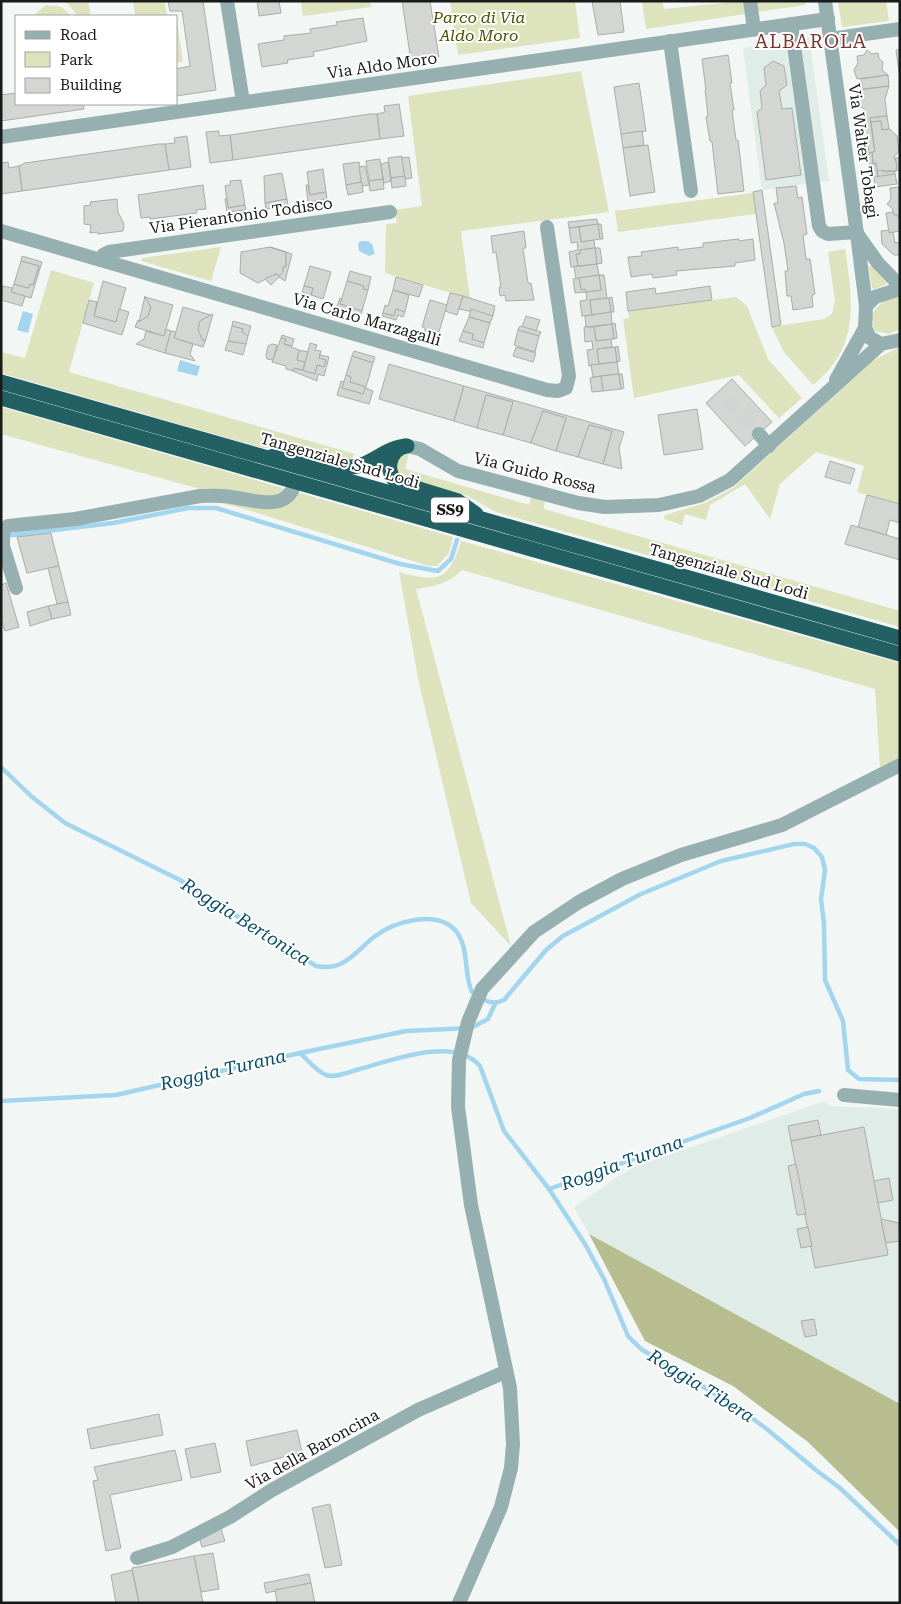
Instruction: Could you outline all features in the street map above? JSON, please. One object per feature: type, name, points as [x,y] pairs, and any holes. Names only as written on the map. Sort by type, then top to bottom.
[{"type":"highway","name":"Tangenziale Sud Lodi","points":[[1,382],[900,638]]},
{"type":"highway","name":"Tangenziale Sud Lodi","points":[[1,398],[900,654]]},
{"type":"highway","points":[[267,458],[294,454],[352,467],[392,448],[407,446]]},
{"type":"highway","points":[[407,446],[400,448],[391,458],[390,473],[396,482],[458,501],[483,519]]},
{"type":"street","points":[[228,1],[244,102]]},
{"type":"street","points":[[750,1],[754,29]]},
{"type":"street","name":"Via Walter Tobagi","points":[[825,1],[866,306],[865,328]]},
{"type":"street","name":"Via Aldo Moro","points":[[1,137],[828,19]]},
{"type":"street","points":[[791,24],[819,226],[822,231],[828,234],[857,233],[878,263],[900,288],[875,298],[866,306]]},
{"type":"street","points":[[830,39],[900,29]]},
{"type":"street","points":[[670,41],[691,191]]},
{"type":"street","name":"Via Pierantonio Todisco","points":[[101,260],[103,255],[109,252],[390,212]]},
{"type":"street","name":"Via Carlo Marzagalli","points":[[1,231],[547,390],[558,391],[566,388],[569,376],[547,227]]},
{"type":"street","points":[[865,328],[870,338],[881,344],[900,340]]},
{"type":"street","name":"Via Guido Rossa","points":[[831,389],[865,328]]},
{"type":"street","name":"Via Guido Rossa","points":[[407,446],[420,449],[458,471],[554,497],[605,507],[632,507],[674,502],[715,489],[742,471],[881,344]]},
{"type":"street","points":[[759,434],[769,446]]},
{"type":"street","points":[[16,588],[2,535],[8,526],[75,519],[200,496],[215,495],[279,502],[290,496],[295,483]]},
{"type":"street","points":[[459,1603],[501,1507],[511,1468],[513,1444],[512,1400],[470,1205],[458,1107],[458,1060],[475,1002],[482,989],[534,932],[579,902],[622,879],[681,855],[782,825],[900,765]]},
{"type":"street","points":[[844,1094],[900,1100]]},
{"type":"street","name":"Via della Baroncina","points":[[137,1558],[172,1547],[418,1410],[505,1372]]},
{"type":"shaded area","points":[[809,37],[829,181],[762,190],[743,48]]},
{"type":"shaded area","points":[[825,1101],[830,1106],[900,1109],[900,1404],[589,1234],[574,1207],[631,1168]]},
{"type":"green space","points":[[62,1],[88,1],[91,15],[77,15],[68,4]]},
{"type":"green space","points":[[133,1],[164,1],[167,15],[135,15]]},
{"type":"green space","points":[[301,1],[370,1],[371,7],[303,16]]},
{"type":"green space","name":"Parco di Via Aldo Moro","points":[[450,1],[575,1],[580,38],[458,55]]},
{"type":"green space","points":[[642,1],[662,1],[664,9],[743,1],[745,14],[646,29]]},
{"type":"green space","points":[[756,1],[805,1],[805,5],[757,12]]},
{"type":"green space","points":[[838,1],[886,1],[889,21],[842,27]]},
{"type":"green space","points":[[46,5],[61,7],[71,15],[34,15]]},
{"type":"green space","points":[[178,28],[183,62],[178,63]]},
{"type":"green space","points":[[581,71],[609,212],[461,231],[470,299],[385,273],[386,224],[397,223],[395,210],[422,206],[408,96]]},
{"type":"green space","points":[[753,193],[756,214],[618,232],[615,211]]},
{"type":"green space","points":[[221,247],[211,281],[141,261],[142,258]]},
{"type":"green space","points":[[845,249],[851,306],[846,340],[839,355],[828,370],[813,385],[784,352],[772,327],[824,319],[832,314],[835,301],[828,252]]},
{"type":"green space","points":[[871,265],[887,284],[875,289],[872,288],[869,268]]},
{"type":"green space","points":[[51,270],[94,283],[69,372],[355,454],[352,458],[343,461],[288,447],[263,448],[1,373],[1,352],[25,358]]},
{"type":"green space","points":[[900,296],[900,329],[889,334],[875,331],[870,321],[874,311],[885,301]]},
{"type":"green space","points":[[736,297],[747,306],[768,359],[802,398],[779,418],[739,375],[634,398],[623,319],[629,318],[628,311]]},
{"type":"green space","points":[[900,347],[900,504],[857,492],[864,466],[816,452],[780,484],[770,519],[745,484],[710,505],[706,520],[685,514],[682,525],[664,519],[665,515],[705,503],[733,488],[872,361]]},
{"type":"green space","points":[[1,407],[453,537],[449,553],[437,566],[429,566],[238,507],[211,501],[200,493],[200,489],[1,434]]},
{"type":"green space","points":[[409,453],[405,469],[529,505],[532,494],[545,498],[544,509],[900,611],[900,627],[496,512],[468,496],[400,476],[397,461],[404,454]]},
{"type":"green space","points":[[461,541],[900,663],[900,757],[880,767],[875,689],[462,570],[441,584],[416,589],[511,946],[471,903],[419,683],[399,572],[433,578],[440,576],[452,564]]},
{"type":"green space","points":[[589,1234],[900,1404],[900,1532],[808,1442],[733,1386],[645,1341]]},
{"type":"water","points":[[368,241],[372,244],[375,254],[369,256],[359,251],[358,243]]},
{"type":"water","points":[[23,311],[33,314],[28,333],[17,330]]},
{"type":"water","points":[[180,360],[200,366],[197,376],[177,371]]},
{"type":"building","points":[[168,1],[203,1],[216,90],[178,96],[178,69],[190,66],[182,11],[170,11]]},
{"type":"building","points":[[257,1],[279,1],[281,13],[259,16]]},
{"type":"building","points":[[402,1],[430,1],[439,57],[411,61]]},
{"type":"building","points":[[592,1],[620,1],[624,32],[598,35]]},
{"type":"building","points":[[363,18],[367,41],[313,52],[314,56],[287,60],[288,63],[262,67],[258,44],[284,40],[284,36],[311,33],[310,29],[337,25],[336,22]]},
{"type":"building","points":[[867,50],[872,54],[878,53],[879,59],[883,62],[882,70],[888,75],[857,79],[854,70],[858,63],[857,56],[864,55]]},
{"type":"building","points":[[896,50],[900,50],[900,79]]},
{"type":"building","points":[[728,55],[734,110],[732,110],[736,140],[738,140],[744,191],[718,194],[712,142],[710,141],[706,117],[708,116],[702,59]]},
{"type":"building","points":[[773,61],[784,66],[787,85],[779,91],[782,109],[792,108],[801,175],[766,180],[757,112],[762,108],[760,91],[766,85],[764,68]]},
{"type":"building","points":[[888,75],[889,86],[863,89],[861,79]]},
{"type":"building","points":[[639,83],[646,131],[621,134],[614,87]]},
{"type":"building","points":[[889,86],[885,99],[887,116],[870,118],[875,152],[869,153],[868,146],[864,142],[866,140],[863,132],[867,126],[865,110],[859,105],[857,92]]},
{"type":"building","points":[[15,93],[15,105],[83,105],[84,109],[1,121],[1,95]]},
{"type":"building","points":[[399,104],[404,136],[380,139],[377,114],[385,112],[384,106]]},
{"type":"building","points":[[377,114],[380,139],[233,160],[230,135]]},
{"type":"building","points":[[887,116],[889,129],[882,130],[881,121],[871,122],[870,118]]},
{"type":"building","points":[[881,121],[882,130],[890,129],[897,136],[899,151],[894,157],[897,165],[896,171],[877,171],[876,163],[873,164],[872,152],[875,152],[871,122]]},
{"type":"building","points":[[219,131],[219,136],[230,135],[233,160],[210,163],[206,132]]},
{"type":"building","points":[[642,131],[644,145],[623,148],[621,134]]},
{"type":"building","points":[[187,136],[191,167],[169,170],[165,144],[175,143],[174,138]]},
{"type":"building","points":[[165,144],[169,170],[22,191],[19,166],[25,163]]},
{"type":"building","points":[[648,145],[655,192],[630,196],[623,148]]},
{"type":"building","points":[[872,152],[873,164],[869,164],[866,156]]},
{"type":"building","points":[[402,156],[405,176],[391,178],[388,158]]},
{"type":"building","points":[[409,157],[412,178],[405,179],[402,158]]},
{"type":"building","points":[[895,158],[900,158],[900,170],[896,171],[897,165]]},
{"type":"building","points":[[380,159],[383,179],[369,181],[366,161]]},
{"type":"building","points":[[8,162],[9,168],[19,166],[22,191],[1,194],[1,163]]},
{"type":"building","points":[[359,162],[362,182],[346,185],[343,164]]},
{"type":"building","points":[[388,162],[391,181],[384,183],[381,164]]},
{"type":"building","points":[[876,163],[878,177],[874,177],[873,171],[867,166]]},
{"type":"building","points":[[365,166],[369,185],[362,186],[359,167]]},
{"type":"building","points":[[323,169],[326,192],[310,195],[307,172]]},
{"type":"building","points":[[883,170],[883,172],[895,171],[895,174],[878,177],[877,171]]},
{"type":"building","points":[[282,173],[287,199],[265,203],[264,176]]},
{"type":"building","points":[[895,174],[897,184],[875,187],[874,177]]},
{"type":"building","points":[[405,176],[406,186],[392,188],[391,178]]},
{"type":"building","points":[[383,179],[384,189],[370,191],[369,181]]},
{"type":"building","points":[[241,180],[245,205],[228,208],[225,186],[230,185],[230,181]]},
{"type":"building","points":[[362,182],[363,192],[348,195],[346,185]]},
{"type":"building","points":[[203,185],[206,209],[196,210],[197,213],[150,219],[150,217],[141,218],[138,195]]},
{"type":"building","points":[[306,185],[308,185],[310,195],[326,192],[327,199],[308,202]]},
{"type":"building","points":[[796,186],[798,198],[802,197],[807,234],[803,235],[806,259],[810,259],[815,294],[812,295],[813,307],[793,310],[791,296],[787,296],[785,271],[788,271],[784,243],[774,203],[778,203],[776,188]]},
{"type":"building","points":[[900,187],[900,221],[898,221],[897,215],[894,215],[892,208],[887,204],[891,199],[890,188]]},
{"type":"building","points":[[762,190],[781,325],[772,327],[753,192]]},
{"type":"building","points":[[227,198],[228,208],[245,205],[246,210],[227,212],[225,199]]},
{"type":"building","points":[[117,199],[118,212],[124,224],[123,231],[90,233],[91,225],[84,224],[84,206],[91,205],[90,202]]},
{"type":"building","points":[[287,199],[288,206],[266,209],[265,203]]},
{"type":"building","points":[[893,212],[900,221],[900,231],[889,233],[886,213]]},
{"type":"building","points":[[597,219],[598,224],[569,228],[568,222]]},
{"type":"building","points":[[598,224],[601,224],[603,239],[600,239]]},
{"type":"building","points":[[598,224],[600,239],[581,242],[579,227]]},
{"type":"building","points":[[579,227],[581,242],[594,240],[595,248],[580,250],[580,254],[576,254],[578,266],[571,267],[569,252],[578,250],[577,242],[571,243],[569,228]]},
{"type":"building","points":[[889,230],[889,233],[893,232],[895,243],[900,242],[900,255],[894,255],[882,244],[881,231]]},
{"type":"building","points":[[524,231],[526,248],[523,248],[528,283],[531,283],[534,300],[506,301],[505,295],[500,296],[499,287],[501,287],[496,252],[493,253],[491,236]]},
{"type":"building","points":[[739,239],[739,241],[753,239],[755,260],[735,263],[735,266],[676,271],[677,275],[653,278],[652,274],[631,277],[628,257],[642,256],[641,252],[678,247],[678,250],[703,247],[703,243]]},
{"type":"building","points":[[270,247],[286,252],[286,267],[283,267],[283,272],[279,276],[276,274],[258,283],[240,273],[241,252]]},
{"type":"building","points":[[595,248],[600,248],[602,263],[597,264]]},
{"type":"building","points":[[595,248],[597,264],[578,266],[576,254],[580,254],[580,250]]},
{"type":"building","points":[[286,252],[292,254],[285,281],[279,277],[271,285],[265,279],[276,274],[279,276],[283,272],[283,267],[286,267]]},
{"type":"building","points":[[22,256],[42,262],[31,298],[11,292],[14,284],[28,288],[30,284],[33,285],[39,266],[21,261]]},
{"type":"building","points":[[21,261],[39,266],[33,285],[30,284],[28,288],[14,284]]},
{"type":"building","points":[[597,264],[599,275],[576,279],[574,267]]},
{"type":"building","points":[[310,266],[331,272],[323,299],[311,295],[313,288],[304,286]]},
{"type":"building","points":[[350,271],[371,277],[368,290],[363,289],[364,286],[347,281]]},
{"type":"building","points":[[599,275],[604,275],[607,298],[590,300],[592,315],[582,316],[580,301],[587,300],[586,292],[601,290]]},
{"type":"building","points":[[599,275],[601,290],[586,292],[585,289],[581,290],[579,278]]},
{"type":"building","points":[[396,277],[423,285],[419,297],[393,290]]},
{"type":"building","points":[[579,278],[581,290],[585,289],[586,292],[575,293],[573,279]]},
{"type":"building","points":[[103,281],[126,288],[116,322],[94,316]]},
{"type":"building","points":[[347,281],[364,286],[363,289],[368,290],[362,311],[340,304]]},
{"type":"building","points":[[3,286],[12,288],[11,292],[25,296],[22,306],[1,300]]},
{"type":"building","points":[[304,286],[313,288],[311,295],[302,293]]},
{"type":"building","points":[[710,286],[712,300],[628,311],[626,292],[655,288],[656,294]]},
{"type":"building","points":[[393,290],[409,295],[405,312],[396,309],[394,316],[383,313],[385,305],[388,306]]},
{"type":"building","points":[[450,293],[463,296],[457,315],[445,311]]},
{"type":"building","points":[[145,296],[151,307],[148,316],[139,322]]},
{"type":"building","points":[[463,296],[495,306],[493,316],[459,309]]},
{"type":"building","points":[[145,297],[173,305],[164,336],[135,327],[138,320],[139,322],[148,316],[151,307]]},
{"type":"building","points":[[612,297],[614,312],[611,312],[609,298]]},
{"type":"building","points":[[340,298],[342,299],[340,304],[362,311],[360,316],[336,309]]},
{"type":"building","points":[[609,298],[611,312],[592,315],[590,300]]},
{"type":"building","points":[[89,300],[97,302],[94,316],[116,322],[119,309],[129,312],[122,335],[83,323]]},
{"type":"building","points":[[430,300],[447,305],[439,332],[437,331],[436,335],[425,331],[425,328],[422,327]]},
{"type":"building","points":[[183,307],[211,315],[200,321],[198,330],[203,341],[206,339],[203,347],[174,338]]},
{"type":"building","points":[[396,309],[405,312],[403,317],[398,315],[396,320],[382,316],[383,313],[394,316]]},
{"type":"building","points":[[471,309],[493,316],[490,323],[469,317]]},
{"type":"building","points":[[611,312],[612,324],[586,327],[585,316]]},
{"type":"building","points":[[213,314],[206,339],[203,341],[198,330],[200,321]]},
{"type":"building","points":[[526,316],[540,320],[536,331],[522,327]]},
{"type":"building","points":[[469,317],[490,323],[484,343],[472,339],[473,334],[463,331]]},
{"type":"building","points":[[233,321],[251,326],[248,336],[242,332],[243,329],[232,326]]},
{"type":"building","points":[[615,323],[617,338],[614,339],[612,324]]},
{"type":"building","points":[[612,324],[614,339],[596,341],[594,327]]},
{"type":"building","points":[[232,326],[243,329],[242,332],[248,336],[246,344],[228,341]]},
{"type":"building","points":[[520,326],[541,332],[539,336],[518,330]]},
{"type":"building","points":[[584,327],[594,327],[596,341],[611,339],[612,347],[597,349],[599,364],[589,366],[587,350],[593,349],[592,341],[585,342]]},
{"type":"building","points":[[166,329],[171,331],[165,353],[136,344],[144,339],[146,331],[164,336]]},
{"type":"building","points":[[518,330],[539,336],[535,352],[514,345]]},
{"type":"building","points":[[171,331],[176,332],[174,338],[193,344],[190,354],[195,361],[165,353]]},
{"type":"building","points":[[463,331],[473,334],[472,339],[484,343],[483,348],[459,341]]},
{"type":"building","points":[[282,335],[294,339],[292,346],[284,344],[286,339],[281,338]]},
{"type":"building","points":[[281,338],[286,339],[284,344],[299,350],[297,360],[305,362],[303,370],[294,368],[293,371],[286,369],[286,366],[272,362]]},
{"type":"building","points":[[228,341],[246,344],[243,355],[225,350]]},
{"type":"building","points":[[310,343],[317,345],[315,350],[321,351],[319,358],[326,360],[324,367],[317,365],[315,374],[303,371]]},
{"type":"building","points":[[272,344],[277,345],[273,360],[267,359],[266,355],[268,346]]},
{"type":"building","points":[[618,346],[620,361],[617,362],[615,347]]},
{"type":"building","points":[[516,347],[536,353],[533,362],[513,356]]},
{"type":"building","points":[[615,347],[617,362],[599,364],[597,349]]},
{"type":"building","points":[[299,350],[308,352],[305,362],[297,360]]},
{"type":"building","points":[[354,351],[375,357],[373,363],[352,356]]},
{"type":"building","points":[[320,355],[329,357],[324,376],[318,374],[317,381],[293,371],[294,368],[315,374],[317,365],[324,367],[326,360],[319,358]]},
{"type":"building","points":[[352,356],[373,363],[366,387],[350,382],[351,377],[346,375]]},
{"type":"building","points":[[617,362],[619,374],[593,377],[591,365]]},
{"type":"building","points":[[389,364],[464,386],[454,421],[379,399]]},
{"type":"building","points":[[619,374],[621,389],[603,391],[601,376]]},
{"type":"building","points":[[619,374],[622,374],[624,388],[621,389]]},
{"type":"building","points":[[346,375],[351,377],[350,382],[366,387],[363,394],[342,388]]},
{"type":"building","points":[[601,376],[603,391],[592,392],[590,378]]},
{"type":"building","points":[[732,379],[772,422],[745,446],[706,403]]},
{"type":"building","points":[[341,381],[344,382],[342,388],[363,394],[365,388],[373,391],[369,404],[337,395]]},
{"type":"building","points":[[464,386],[624,432],[619,448],[622,469],[603,464],[612,431],[589,425],[578,457],[556,451],[566,418],[543,411],[531,443],[503,435],[513,402],[486,395],[477,428],[454,421]]},
{"type":"building","points":[[486,395],[513,402],[503,435],[477,428]]},
{"type":"building","points":[[697,409],[703,449],[664,455],[658,415]]},
{"type":"building","points":[[543,411],[566,418],[556,451],[531,443]]},
{"type":"building","points":[[589,425],[612,431],[603,464],[578,457]]},
{"type":"building","points":[[830,461],[855,469],[850,484],[825,477]]},
{"type":"building","points":[[867,495],[900,504],[900,523],[890,520],[886,535],[858,527]]},
{"type":"building","points":[[851,525],[900,539],[900,560],[845,544]]},
{"type":"building","points":[[51,533],[59,566],[27,573],[17,537]]},
{"type":"building","points":[[59,566],[68,602],[57,604],[48,568]]},
{"type":"building","points":[[6,583],[19,627],[5,631],[1,620],[1,585]]},
{"type":"building","points":[[68,602],[71,615],[52,619],[48,606]]},
{"type":"building","points":[[48,606],[52,619],[30,626],[27,612]]},
{"type":"building","points":[[818,1120],[821,1135],[791,1141],[788,1126]]},
{"type":"building","points":[[864,1127],[888,1255],[815,1268],[791,1141]]},
{"type":"building","points":[[796,1164],[806,1214],[797,1215],[788,1166]]},
{"type":"building","points":[[889,1178],[893,1200],[878,1203],[874,1181]]},
{"type":"building","points":[[881,1219],[899,1223],[900,1241],[886,1243]]},
{"type":"building","points":[[808,1227],[812,1246],[801,1248],[797,1229]]},
{"type":"building","points":[[814,1319],[817,1335],[805,1337],[801,1321]]},
{"type":"building","points":[[159,1414],[163,1435],[91,1449],[87,1429]]},
{"type":"building","points":[[297,1430],[302,1452],[251,1466],[246,1441]]},
{"type":"building","points":[[215,1443],[221,1472],[191,1478],[185,1449]]},
{"type":"building","points":[[175,1450],[182,1480],[110,1495],[121,1548],[106,1551],[93,1481],[98,1480],[94,1467]]},
{"type":"building","points":[[330,1504],[342,1565],[325,1568],[312,1508]]},
{"type":"building","points":[[220,1527],[225,1541],[202,1547],[199,1537]]},
{"type":"building","points":[[213,1553],[219,1589],[201,1592],[194,1556]]},
{"type":"building","points":[[194,1556],[203,1603],[139,1603],[132,1568]]},
{"type":"building","points":[[132,1570],[139,1603],[116,1603],[111,1575]]},
{"type":"building","points":[[309,1574],[311,1583],[266,1593],[264,1583]]},
{"type":"building","points":[[311,1583],[315,1603],[272,1603],[277,1602],[275,1590]]},
{"type":"waterway","points":[[5,536],[113,523],[188,508],[216,508],[400,564],[438,571],[451,559],[457,540]]},
{"type":"waterway","name":"Roggia Bertonica","points":[[1,767],[31,796],[65,823],[180,880],[316,966],[330,967],[343,963],[370,940],[382,932],[403,923],[426,919],[437,920],[447,924],[455,930],[463,944],[469,985],[472,992],[491,1002],[504,1000],[546,950],[563,936],[641,894],[721,861],[794,844],[805,844],[814,848],[822,857],[825,870],[821,899],[824,924],[825,980],[843,1021],[848,1070],[859,1079],[900,1080]]},
{"type":"waterway","points":[[300,1053],[406,1031],[471,1028],[488,1019],[495,1004]]},
{"type":"waterway","name":"Roggia Turana","points":[[1,1101],[116,1095],[300,1053],[319,1071],[333,1076],[421,1053],[454,1052],[469,1057],[480,1066],[504,1131],[549,1189],[750,1118],[804,1094],[819,1091]]},
{"type":"waterway","name":"Roggia Tibera","points":[[549,1189],[585,1244],[604,1279],[628,1336],[641,1349],[737,1407],[768,1430],[840,1488],[900,1545]]},
{"type":"tunnel","points":[[727,399],[759,434]]},
{"type":"district","name":"ALBAROLA","points":[[811,41]]}]
